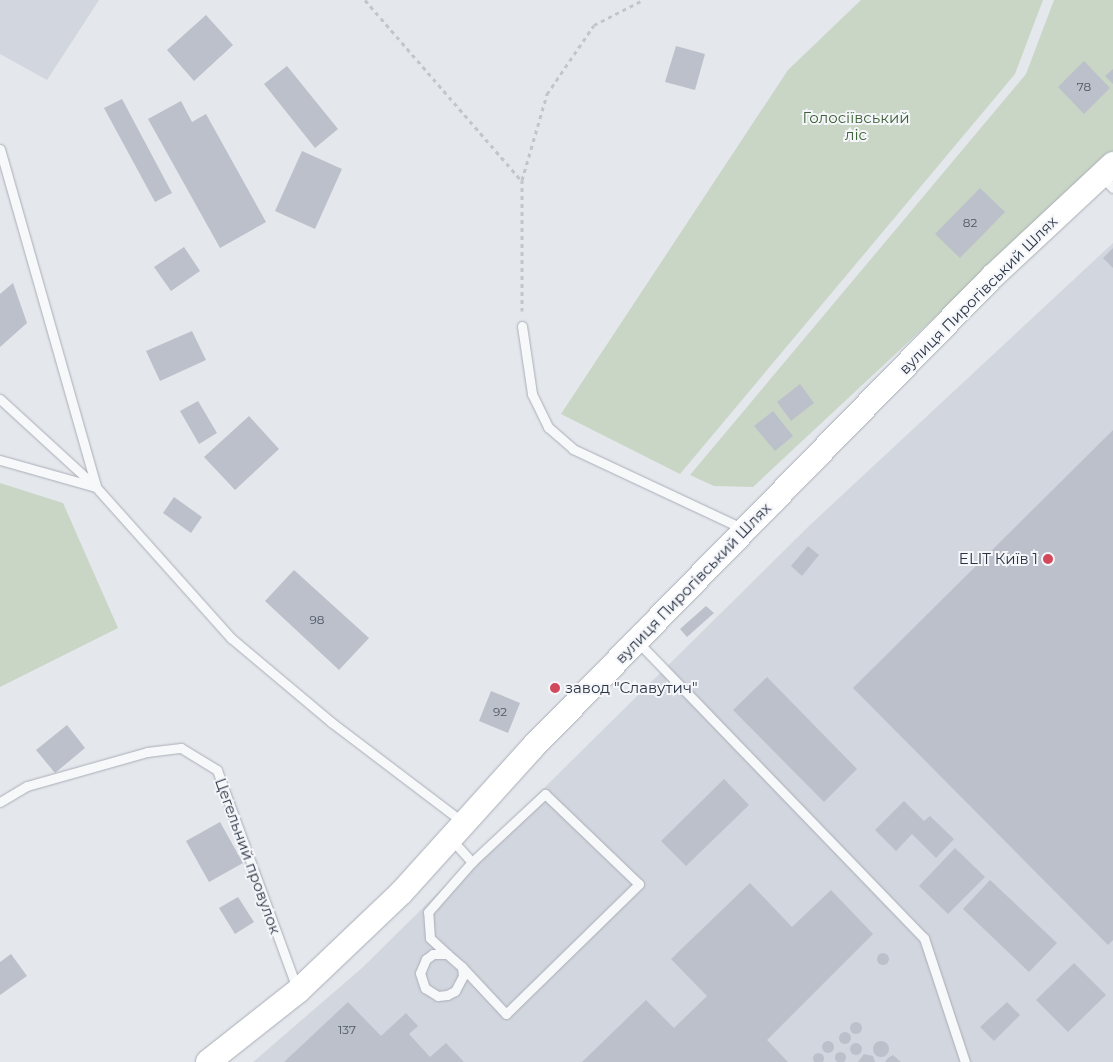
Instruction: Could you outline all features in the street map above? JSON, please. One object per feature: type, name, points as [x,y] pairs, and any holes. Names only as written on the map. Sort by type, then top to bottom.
[{"type":"street","name":"вулиця Пирогівський Шлях","points":[[208,1062],[298,991],[401,893],[534,746],[992,277],[1109,176]]},
{"type":"lane","points":[[0,149],[96,487]]},
{"type":"lane","points":[[522,326],[532,394],[548,427],[573,449],[746,529]]},
{"type":"lane","points":[[0,399],[96,487],[231,638],[458,832],[472,862]]},
{"type":"lane","points":[[0,460],[96,487]]},
{"type":"lane","points":[[636,641],[924,938],[965,1062]]},
{"type":"lane","name":"Цегельний провулок","points":[[0,802],[27,786],[147,752],[181,748],[217,770],[298,991]]},
{"type":"lane","points":[[544,794],[639,884],[506,1014],[462,967],[430,938],[428,912],[472,862],[544,794]]},
{"type":"lane","points":[[448,954],[433,954],[422,965],[420,973],[425,988],[438,996],[447,995],[455,991],[461,984],[463,976],[462,967]]},
{"type":"path","points":[[365,0],[522,180]]},
{"type":"path","points":[[522,326],[522,180],[547,94],[594,25],[643,0]]},
{"type":"shaded area","points":[[0,0],[99,0],[47,80],[0,54]]},
{"type":"shaded area","points":[[1113,243],[1113,1062],[253,1062],[362,968],[810,525]]},
{"type":"green space","name":"Голосіївський ліс","points":[[861,0],[1043,0],[1015,74],[680,474],[561,414],[788,70]]},
{"type":"green space","points":[[1054,0],[1113,0],[1113,151],[753,487],[714,486],[690,475],[1026,74]]},
{"type":"green space","points":[[0,483],[63,503],[118,628],[0,687]]},
{"type":"building","points":[[206,15],[233,45],[194,81],[167,50]]},
{"type":"building","points":[[676,46],[705,54],[695,90],[665,82]]},
{"type":"building","points":[[1084,61],[1110,88],[1084,114],[1058,87]]},
{"type":"building","points":[[287,66],[338,129],[315,148],[264,84]]},
{"type":"building","points":[[1113,69],[1113,84],[1105,76]]},
{"type":"building","points":[[122,99],[172,193],[155,202],[104,108]]},
{"type":"building","points":[[181,101],[192,122],[206,114],[266,222],[220,248],[148,119]]},
{"type":"building","points":[[302,151],[342,169],[315,229],[275,211]]},
{"type":"building","points":[[980,188],[1005,212],[960,258],[935,234]]},
{"type":"building","points":[[184,247],[200,271],[171,291],[154,267]]},
{"type":"building","points":[[1113,248],[1113,268],[1103,258]]},
{"type":"building","points":[[13,283],[27,323],[0,347],[0,294]]},
{"type":"building","points":[[192,331],[206,360],[160,381],[146,351]]},
{"type":"building","points":[[800,384],[814,403],[791,421],[777,402]]},
{"type":"building","points":[[198,401],[217,433],[199,444],[180,411]]},
{"type":"building","points":[[773,411],[793,436],[775,451],[754,426]]},
{"type":"building","points":[[249,416],[279,449],[235,490],[204,457]]},
{"type":"building","name":"ELIT Київ 1","points":[[1113,430],[1113,940],[1108,945],[853,688]]},
{"type":"building","points":[[174,497],[202,517],[191,533],[163,513]]},
{"type":"building","points":[[808,546],[819,555],[802,576],[791,566]]},
{"type":"building","points":[[294,570],[369,638],[339,670],[265,601]]},
{"type":"building","points":[[706,606],[714,613],[687,637],[680,629]]},
{"type":"building","points":[[767,677],[857,769],[824,802],[733,710]]},
{"type":"building","points":[[491,691],[520,703],[508,733],[479,721]]},
{"type":"building","points":[[67,725],[85,748],[55,773],[36,750]]},
{"type":"building","points":[[724,779],[749,805],[686,866],[661,841]]},
{"type":"building","points":[[904,801],[924,821],[930,816],[954,839],[936,858],[912,834],[896,851],[875,830]]},
{"type":"building","points":[[220,822],[243,863],[209,882],[186,841]]},
{"type":"building","points":[[955,848],[985,877],[948,914],[919,886]]},
{"type":"building","points":[[990,880],[1057,943],[1029,972],[963,909]]},
{"type":"building","points":[[750,883],[792,927],[831,890],[873,934],[767,1040],[788,1062],[582,1062],[646,1000],[674,1028],[707,996],[671,959]]},
{"type":"building","points":[[238,897],[254,922],[235,934],[219,908]]},
{"type":"building","points":[[883,953],[889,959],[883,965],[877,959]]},
{"type":"building","points":[[11,954],[27,976],[0,995],[0,962]]},
{"type":"building","points":[[1074,963],[1106,995],[1068,1032],[1036,1000]]},
{"type":"building","points":[[348,1002],[381,1036],[406,1013],[418,1026],[409,1034],[430,1057],[446,1043],[464,1062],[284,1062]]},
{"type":"building","points":[[1007,1002],[1020,1015],[994,1041],[980,1027]]},
{"type":"building","points":[[856,1022],[862,1028],[856,1034],[850,1028]]},
{"type":"building","points":[[845,1032],[851,1038],[845,1044],[839,1038]]},
{"type":"building","points":[[828,1041],[834,1047],[828,1053],[822,1047]]},
{"type":"building","points":[[881,1041],[887,1043],[889,1049],[887,1055],[881,1057],[875,1055],[873,1049],[875,1043]]},
{"type":"building","points":[[856,1043],[862,1049],[856,1055],[850,1049]]},
{"type":"building","points":[[840,1051],[846,1057],[840,1063],[834,1057]]},
{"type":"building","points":[[818,1052],[824,1058],[818,1064],[812,1058]]},
{"type":"building","points":[[864,1054],[873,1056],[875,1062],[858,1062]]},
{"type":"building","points":[[893,1055],[901,1062],[885,1062],[888,1058]]},
{"type":"place","name":"ELIT Київ 1","points":[[1048,559]]},
{"type":"place","name":"завод \"Славутич\"","points":[[555,688]]}]
